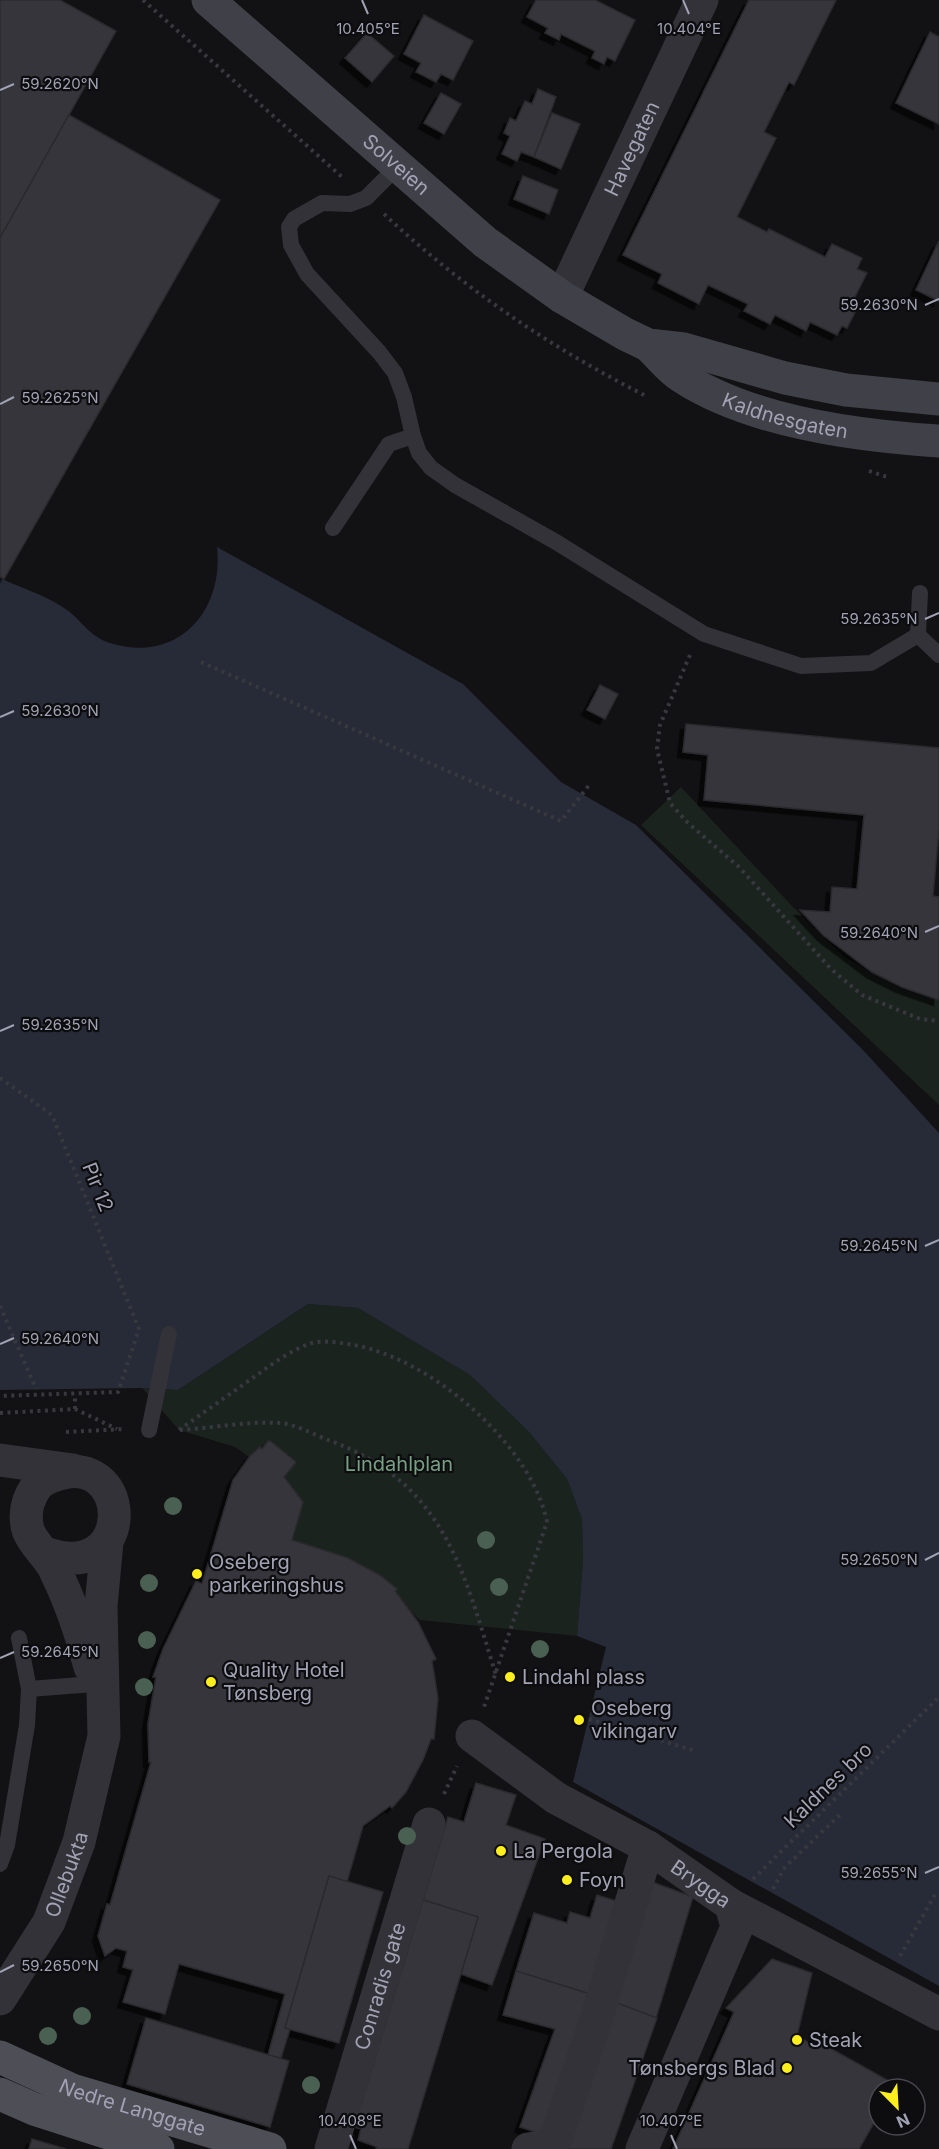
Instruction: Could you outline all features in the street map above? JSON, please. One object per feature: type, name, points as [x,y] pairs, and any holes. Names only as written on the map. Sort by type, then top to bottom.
[{"type":"main road","name":"Solveien","points":[[208,0],[397,167],[514,265],[596,318]]},
{"type":"main road","name":"Kaldnesgaten","points":[[596,318],[648,345],[680,376],[711,394],[742,405],[814,424],[874,435],[939,441]]},
{"type":"main road","name":"Kaldnesgaten","points":[[648,345],[684,349],[785,378],[846,390],[939,399]]},
{"type":"main road","name":"Nedre Langgate","points":[[0,2057],[72,2090],[270,2149]]},
{"type":"main road","name":"Nedre Langgate","points":[[0,2094],[53,2116],[158,2149]]},
{"type":"street","name":"Havegaten","points":[[562,297],[702,0]]},
{"type":"street","name":"Ollebukta","points":[[0,1460],[78,1471],[100,1482],[115,1505],[115,1521],[107,1542],[101,1606],[104,1736],[79,1842],[49,1922],[0,1999]]},
{"type":"street","name":"Ollebukta","points":[[78,1471],[56,1474],[36,1488],[27,1504],[37,1541],[75,1612],[94,1684],[104,1736]]},
{"type":"street","name":"Ollebukta","points":[[0,1505],[37,1541],[64,1560],[80,1560],[96,1552],[107,1542]]},
{"type":"street","name":"Brygga","points":[[472,1736],[556,1798],[739,1895],[939,2014]]},
{"type":"street","name":"Conradis gate","points":[[331,2149],[429,1824]]},
{"type":"street","points":[[528,2149],[547,2146],[556,2138],[595,2023],[648,1847]]},
{"type":"street","points":[[642,2149],[736,1927],[739,1895]]},
{"type":"lane","points":[[397,167],[366,198],[350,204],[322,203],[294,219],[289,227],[291,245],[307,274],[394,374],[405,397],[412,436],[431,468],[455,485],[556,542],[704,634],[801,666],[872,663],[918,635]]},
{"type":"lane","points":[[333,528],[389,444],[412,436]]},
{"type":"lane","points":[[920,593],[918,635],[939,655]]},
{"type":"lane","points":[[148,1430],[169,1334]]},
{"type":"lane","points":[[0,1864],[7,1845],[19,1777],[29,1689],[19,1638]]},
{"type":"lane","points":[[29,1689],[94,1684]]},
{"type":"path","points":[[704,634],[689,656],[660,725],[657,749],[670,803],[688,823],[739,867],[831,969],[862,995],[920,1019],[939,1021]]},
{"type":"path","points":[[201,662],[561,821],[590,784]]},
{"type":"path","name":"Pir 12","points":[[0,1078],[52,1115],[139,1329],[118,1392],[75,1394]]},
{"type":"path","points":[[0,1306],[36,1389]]},
{"type":"path","points":[[429,1824],[472,1736],[496,1675],[547,1522],[543,1500],[524,1468],[497,1435],[458,1397],[423,1372],[369,1348],[338,1342],[310,1343],[282,1357],[179,1430],[282,1423],[352,1449],[385,1467],[408,1487],[440,1526],[463,1570],[496,1675]]},
{"type":"path","points":[[0,1396],[75,1394],[75,1409]]},
{"type":"path","points":[[0,1413],[75,1409],[118,1429]]},
{"type":"path","name":"Kaldnes bro","points":[[739,1895],[939,1697]]},
{"type":"path","points":[[589,1719],[696,1751]]},
{"type":"path","points":[[771,1892],[785,1867],[843,1812]]},
{"type":"path","points":[[895,1967],[937,1891]]},
{"type":"green space","points":[[681,787],[793,907],[844,957],[898,987],[939,1000],[939,1105],[641,825]]},
{"type":"green space","name":"Lindahlplan","points":[[308,1304],[358,1308],[470,1375],[529,1432],[567,1479],[582,1519],[583,1560],[577,1636],[420,1620],[374,1577],[280,1536],[271,1472],[235,1447],[179,1430],[142,1388],[178,1390]]},
{"type":"water","points":[[217,547],[463,684],[561,782],[636,825],[863,1050],[939,1133],[939,1986],[573,1782],[606,1647],[577,1636],[583,1560],[582,1519],[567,1479],[529,1432],[470,1375],[358,1308],[308,1304],[178,1390],[142,1388],[0,1390],[0,578],[60,605],[103,640],[134,648],[156,646],[175,639],[191,627],[204,611],[213,592],[217,571]]},
{"type":"building","points":[[0,0],[60,0],[116,31],[0,238]]},
{"type":"building","points":[[536,0],[595,0],[635,20],[615,61],[607,57],[604,64],[592,58],[595,51],[561,34],[559,40],[545,33],[548,28],[527,17]]},
{"type":"building","points":[[749,0],[836,0],[794,85],[789,82],[764,132],[776,138],[737,217],[767,232],[769,229],[825,257],[832,244],[862,258],[857,269],[867,273],[852,303],[858,306],[847,328],[842,326],[837,335],[810,322],[806,331],[775,315],[770,324],[744,311],[748,304],[708,285],[699,304],[658,283],[662,274],[623,255]]},
{"type":"building","points":[[424,15],[473,41],[453,80],[441,74],[436,82],[416,72],[421,63],[404,54]]},
{"type":"building","points":[[930,32],[939,37],[939,124],[896,103]]},
{"type":"building","points":[[367,33],[394,56],[372,82],[345,58]]},
{"type":"building","points":[[538,89],[556,97],[534,157],[521,152],[517,161],[502,154],[510,136],[504,133],[510,118],[516,121],[525,101],[532,104]]},
{"type":"building","points":[[441,93],[461,104],[444,134],[424,123]]},
{"type":"building","points":[[552,113],[580,124],[561,169],[534,157]]},
{"type":"building","points":[[69,115],[220,200],[4,579],[0,577],[0,238]]},
{"type":"building","points":[[523,176],[558,190],[549,214],[514,199]]},
{"type":"building","points":[[939,241],[939,301],[916,290]]},
{"type":"building","points":[[600,685],[618,694],[605,719],[587,710]]},
{"type":"building","points":[[686,724],[939,748],[939,829],[933,896],[939,897],[939,1000],[902,987],[872,972],[823,935],[800,910],[830,912],[832,887],[857,889],[864,815],[704,800],[708,755],[683,752]]},
{"type":"building","name":"Quality Hotel Tønsberg","points":[[269,1440],[296,1462],[284,1477],[303,1502],[292,1540],[348,1558],[381,1576],[397,1589],[395,1591],[418,1622],[436,1659],[432,1661],[438,1698],[434,1739],[431,1739],[406,1792],[392,1808],[390,1806],[363,1826],[347,1882],[329,1876],[285,2028],[290,2029],[281,2058],[268,2055],[285,1994],[179,1964],[165,2014],[123,2002],[133,1970],[123,1967],[127,1951],[116,1948],[105,1956],[98,1936],[107,1904],[110,1905],[151,1762],[149,1762],[148,1724],[156,1677],[153,1677],[163,1649],[196,1581],[202,1584],[233,1480],[250,1456],[260,1447],[262,1449]]},
{"type":"building","points":[[476,1783],[516,1795],[506,1825],[545,1839],[492,1985],[461,1974],[478,1917],[423,1900],[448,1817],[464,1822]]},
{"type":"building","points":[[329,1876],[383,1892],[339,2043],[285,2028]]},
{"type":"building","points":[[652,1882],[693,1897],[656,2018],[614,2002]]},
{"type":"building","points":[[597,1895],[616,1901],[590,1994],[516,1971],[534,1913],[567,1923],[570,1912],[590,1918]]},
{"type":"building","points":[[423,1900],[478,1917],[408,2149],[376,2149],[377,2147],[358,2140],[361,2129],[354,2127]]},
{"type":"building","name":"Tønsbergs Blad","points":[[772,1959],[812,1973],[797,2036],[818,2048],[821,2043],[882,2077],[867,2077],[867,2135],[859,2149],[673,2149],[734,2012],[726,2008]]},
{"type":"building","points":[[516,1971],[590,1994],[542,2134],[520,2127],[555,2029],[503,2015]]},
{"type":"building","points":[[617,2003],[657,2018],[611,2149],[566,2149]]},
{"type":"building","points":[[146,2018],[289,2061],[270,2127],[127,2084]]},
{"type":"building","points":[[32,2139],[66,2149],[29,2149]]},
{"type":"place","name":"Oseberg parkeringshus","points":[[197,1574]]},
{"type":"place","name":"Lindahl plass","points":[[510,1677]]},
{"type":"place","name":"Quality Hotel Tønsberg","points":[[211,1682]]},
{"type":"place","name":"Oseberg vikingarv","points":[[579,1720]]},
{"type":"place","name":"La Pergola","points":[[501,1851]]},
{"type":"place","name":"Foyn","points":[[567,1880]]},
{"type":"place","name":"Steak","points":[[797,2040]]},
{"type":"place","name":"Tønsbergs Blad","points":[[787,2068]]}]
